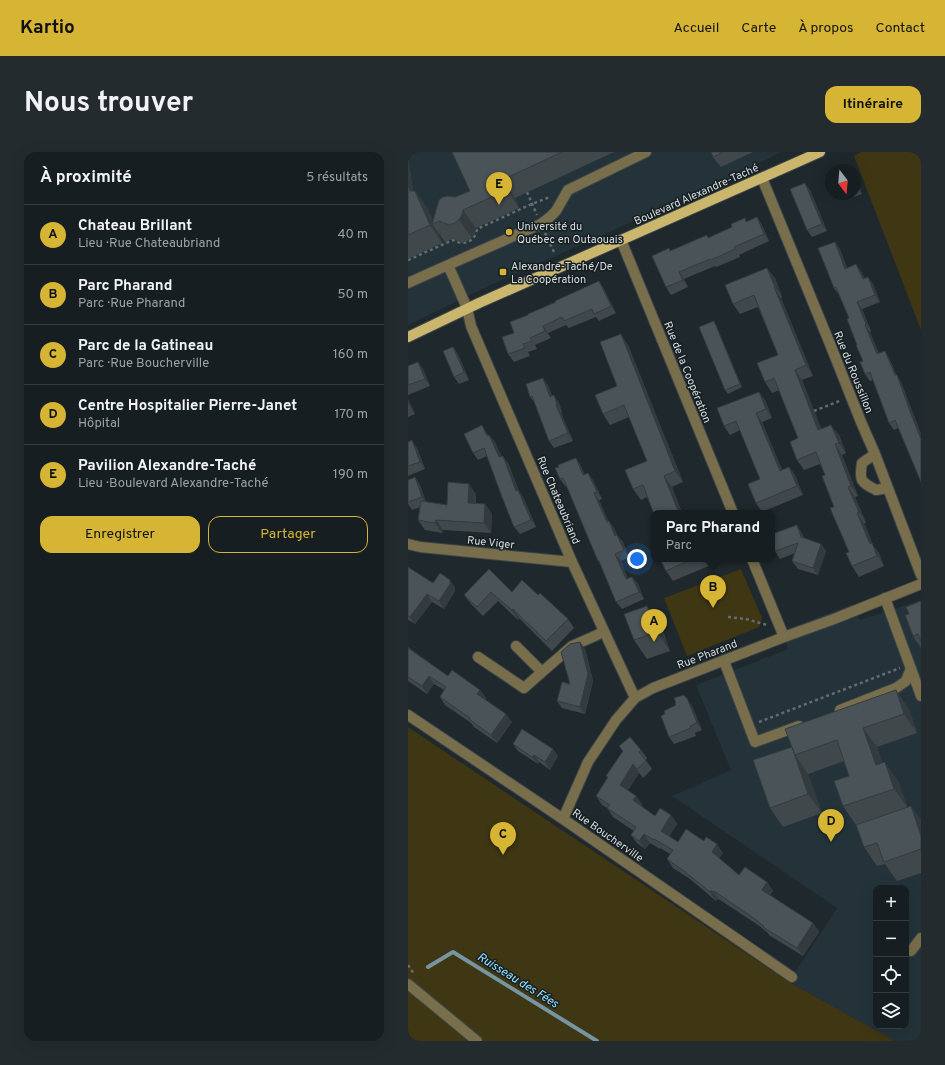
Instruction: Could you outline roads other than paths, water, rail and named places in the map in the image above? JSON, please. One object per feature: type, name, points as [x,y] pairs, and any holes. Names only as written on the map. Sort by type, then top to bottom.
[{"type":"main road","name":"Boulevard Alexandre-Taché","points":[[408,338],[467,308],[820,152]]},
{"type":"street","points":[[408,283],[542,224],[556,211],[568,190],[646,152]]},
{"type":"street","name":"Rue du Roussillon","points":[[762,178],[860,422],[875,454],[921,575]]},
{"type":"street","name":"Rue de la Coopération","points":[[621,240],[732,510]]},
{"type":"street","name":"Rue Chateaubriand","points":[[448,265],[467,308],[471,326],[572,562],[635,698]]},
{"type":"street","points":[[875,454],[862,463],[860,474],[864,484],[876,490],[888,488]]},
{"type":"street","name":"Rue Viger","points":[[408,544],[420,547],[572,562]]},
{"type":"street","points":[[753,562],[784,637]]},
{"type":"street","name":"Rue Pharand","points":[[563,818],[592,757],[616,720],[635,698],[653,688],[921,584]]},
{"type":"street","points":[[885,598],[906,668],[921,696]]},
{"type":"street","points":[[478,657],[524,688],[572,646],[604,631]]},
{"type":"street","points":[[516,646],[542,672]]},
{"type":"street","points":[[724,661],[755,742],[810,721]]},
{"type":"street","points":[[832,713],[896,688],[906,681],[906,668]]},
{"type":"street","name":"Rue Boucherville","points":[[408,715],[563,818],[792,977]]},
{"type":"street","points":[[911,951],[921,938]]},
{"type":"street","points":[[408,984],[477,1041]]},
{"type":"waterway","name":"Ruisseau des Fées","points":[[428,967],[453,952],[597,1041]]},
{"type":"place","name":"Pavilion Alexandre-Taché","points":[[499,205]]},
{"type":"place","name":"Université du Québec en Outaouais","points":[[509,232]]},
{"type":"place","name":"Alexandre-Taché/De La Coopération","points":[[503,272]]},
{"type":"place","name":"Parc Pharand","points":[[713,608]]},
{"type":"place","name":"Chateau Brillant","points":[[654,642]]},
{"type":"place","name":"Centre Hospitalier Pierre-Janet","points":[[831,842]]},
{"type":"place","name":"Parc de la Gatineau","points":[[503,855]]}]
